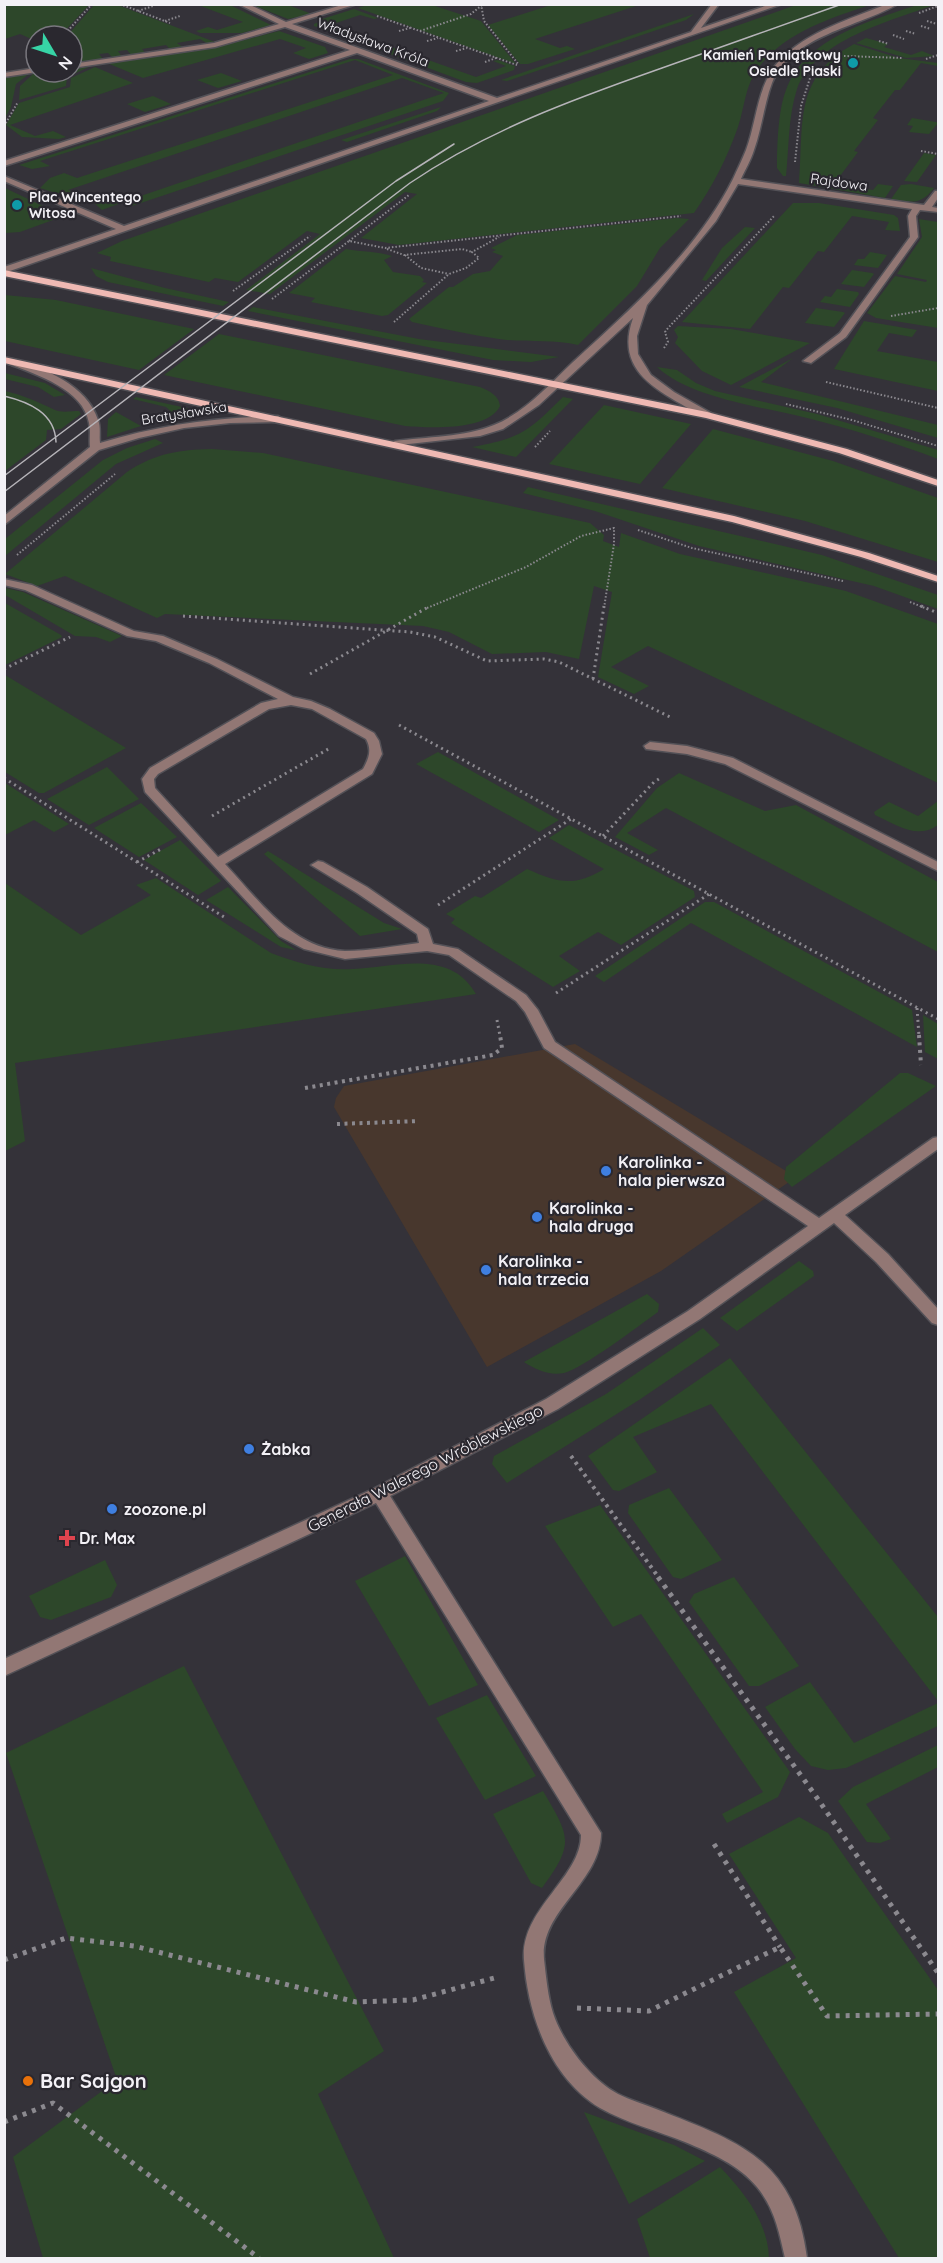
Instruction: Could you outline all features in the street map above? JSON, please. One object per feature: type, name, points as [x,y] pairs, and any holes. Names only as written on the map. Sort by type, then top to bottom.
[{"type":"main road","points":[[4,271],[707,415],[843,451],[939,483]]},
{"type":"main road","points":[[8,361],[734,519],[854,552],[939,579]]},
{"type":"street","name":"Władysława Króla","points":[[241,4],[287,25],[496,101]]},
{"type":"street","points":[[693,34],[716,4]]},
{"type":"street","points":[[4,271],[779,4]]},
{"type":"street","points":[[395,444],[457,438],[499,427],[535,403],[642,305],[689,252],[713,219],[736,181],[750,150],[769,82],[782,63],[801,47],[830,30],[895,4]]},
{"type":"street","points":[[84,64],[202,48],[351,5]]},
{"type":"street","points":[[4,164],[358,50]]},
{"type":"street","points":[[4,75],[24,72]]},
{"type":"street","points":[[4,178],[124,229]]},
{"type":"street","name":"Rajdowa","points":[[736,181],[939,210]]},
{"type":"street","points":[[808,361],[843,335],[914,237],[912,216],[939,193]]},
{"type":"street","points":[[642,305],[632,341],[636,362],[655,382],[707,415]]},
{"type":"street","points":[[8,361],[49,377],[83,402],[94,423],[95,448]]},
{"type":"street","name":"Bratysławska","points":[[4,522],[95,448],[184,425],[230,420],[278,419]]},
{"type":"street","points":[[4,582],[28,587],[131,634],[159,638],[213,661],[291,701],[307,704],[361,731],[376,743],[377,753],[369,771],[217,863]]},
{"type":"street","points":[[291,701],[265,706],[154,771],[148,779],[149,789],[276,927],[310,948],[345,955],[433,947],[465,958],[521,998],[531,1010],[549,1045],[819,1226]]},
{"type":"street","points":[[650,746],[699,753],[729,761],[939,867]]},
{"type":"street","points":[[318,865],[362,890],[423,932],[433,947]]},
{"type":"street","name":"Generała Walerego Wróblewskiego","points":[[4,1668],[379,1494],[484,1442],[552,1404],[694,1315],[939,1142]]},
{"type":"street","points":[[835,1215],[882,1258],[939,1319]]},
{"type":"street","points":[[379,1494],[591,1833],[592,1844],[587,1857],[550,1910],[533,1951],[542,2007],[568,2062],[609,2100],[714,2144],[759,2171],[776,2191],[788,2216],[796,2259]]},
{"type":"path","points":[[74,24],[92,4]]},
{"type":"path","points":[[351,5],[526,68]]},
{"type":"path","points":[[419,31],[471,14],[482,5]]},
{"type":"path","points":[[482,5],[484,21],[520,66]]},
{"type":"path","points":[[138,11],[153,6]]},
{"type":"path","points":[[164,21],[180,16]]},
{"type":"path","points":[[927,21],[937,24]]},
{"type":"path","points":[[921,26],[931,29]]},
{"type":"path","points":[[399,31],[411,28]]},
{"type":"path","points":[[906,31],[916,34]]},
{"type":"path","points":[[893,35],[904,39]]},
{"type":"path","points":[[427,41],[439,38]]},
{"type":"path","points":[[879,41],[889,44]]},
{"type":"path","points":[[456,51],[468,48]]},
{"type":"path","points":[[926,59],[939,55]]},
{"type":"path","points":[[834,56],[903,58]]},
{"type":"path","points":[[485,62],[497,58]]},
{"type":"path","points":[[921,151],[939,154]]},
{"type":"path","points":[[272,299],[409,195]]},
{"type":"path","points":[[385,248],[684,216]]},
{"type":"path","points":[[472,252],[502,235]]},
{"type":"path","points":[[232,291],[310,236]]},
{"type":"path","points":[[349,241],[385,248],[404,255],[421,268],[448,274]]},
{"type":"path","points":[[392,324],[448,274],[466,268],[479,258],[472,252],[462,249],[404,255]]},
{"type":"path","points":[[884,317],[939,308]]},
{"type":"path","points":[[808,361],[801,369],[800,376],[939,408]]},
{"type":"path","points":[[786,404],[852,420],[939,446]]},
{"type":"path","points":[[14,557],[121,469]]},
{"type":"path","points":[[301,679],[424,609],[526,567],[582,536],[614,528],[614,544],[593,679]]},
{"type":"path","points":[[131,634],[165,616],[178,616],[390,630],[435,636],[487,661],[544,659],[559,662],[677,720]]},
{"type":"path","points":[[61,631],[78,638]]},
{"type":"path","points":[[4,669],[71,637]]},
{"type":"path","points":[[138,862],[189,832],[195,826],[384,717],[939,1019]]},
{"type":"path","points":[[603,836],[654,782],[699,753]]},
{"type":"path","points":[[433,947],[446,927],[434,908],[571,819]]},
{"type":"path","points":[[531,1010],[709,894]]},
{"type":"path","points":[[917,1007],[921,1065]]},
{"type":"path","points":[[338,1124],[419,1121]]},
{"type":"path","points":[[571,1456],[815,1795],[939,1973]]},
{"type":"path","points":[[714,1844],[826,2016],[939,2014]]},
{"type":"path","points":[[4,1960],[66,1938],[134,1946],[356,2002],[413,2000],[498,1977]]},
{"type":"path","points":[[542,2007],[649,2011],[780,1947]]},
{"type":"path","points":[[4,2122],[53,2103],[258,2259]]},
{"type":"shaded area","points":[[575,1044],[796,1177],[661,1271],[487,1367],[334,1107],[336,1098],[344,1086]]},
{"type":"green space","points":[[5,4],[89,5],[71,24],[24,24],[24,36],[20,34],[5,39]]},
{"type":"green space","points":[[115,4],[215,42],[208,44],[200,39],[177,43],[184,48],[171,50],[166,45],[142,49],[146,54],[132,56],[127,50],[118,51],[122,57],[113,58],[108,53],[99,54],[103,59],[84,61],[84,24],[77,24],[94,5]]},
{"type":"green space","points":[[370,4],[432,5],[481,21],[516,64],[358,8]]},
{"type":"green space","points":[[198,5],[230,5],[271,25],[242,33],[200,33],[196,31],[208,27],[217,30],[243,22]]},
{"type":"green space","points":[[253,5],[288,5],[312,14],[288,19]]},
{"type":"green space","points":[[551,5],[639,5],[535,39],[560,48],[567,46],[575,49],[528,64],[520,64],[488,25]]},
{"type":"green space","points":[[796,5],[870,5],[825,21],[795,35],[782,44],[759,67],[748,88],[738,127],[729,150],[694,213],[399,245],[361,238],[417,194],[405,192],[270,294],[246,290],[320,234],[307,231],[238,282],[215,278],[209,282],[110,261],[111,257],[97,253],[122,241]]},
{"type":"green space","points":[[917,5],[934,5],[856,35],[820,57],[806,72],[794,99],[786,176],[783,176],[777,168],[780,118],[783,98],[795,72],[823,44],[841,34]]},
{"type":"green space","points":[[354,9],[378,18],[360,15],[330,25],[476,77],[506,66],[493,61],[498,60],[515,66],[514,70],[477,83],[466,82],[314,26],[324,20],[322,19]]},
{"type":"green space","points":[[694,14],[686,20],[507,81],[501,80]]},
{"type":"green space","points":[[279,31],[325,47],[328,53],[309,59],[293,53],[306,48],[280,39],[143,78],[107,63],[210,49]]},
{"type":"green space","points":[[866,38],[888,44],[884,47],[911,55],[922,51],[934,56],[906,58],[856,43]]},
{"type":"green space","points":[[854,44],[899,58],[938,63],[938,66],[921,63],[900,90],[895,90],[873,118],[878,120],[854,151],[858,152],[834,184],[873,190],[878,184],[893,186],[885,198],[799,183],[803,121],[811,87],[820,71],[834,57]]},
{"type":"green space","points":[[350,59],[358,59],[449,93],[443,101],[132,206],[124,202],[102,210],[93,202],[109,196],[123,202],[444,93],[402,78],[68,190],[76,193],[56,193],[40,188],[50,178],[64,173],[77,178],[393,75],[355,60],[40,161],[50,166],[32,169],[19,165]]},
{"type":"green space","points":[[95,67],[133,83],[10,125],[35,136],[53,131],[66,137],[59,139],[22,137],[6,125],[19,103],[70,87],[70,84],[84,84],[84,72]]},
{"type":"green space","points":[[221,73],[242,81],[218,88],[197,80]]},
{"type":"green space","points":[[24,75],[24,78],[16,84],[11,107],[5,118],[5,78]]},
{"type":"green space","points":[[24,82],[66,84],[66,86],[19,100],[20,86]]},
{"type":"green space","points":[[153,96],[171,104],[145,112],[127,104]]},
{"type":"green space","points":[[441,107],[437,111],[347,142],[341,140]]},
{"type":"green space","points":[[912,118],[938,123],[929,134],[909,132],[913,126],[907,125]]},
{"type":"green space","points":[[924,153],[936,155],[917,182],[904,181]]},
{"type":"green space","points":[[911,184],[934,188],[920,200],[891,199],[901,185]]},
{"type":"green space","name":"Plac Wincentego Witosa","points":[[5,188],[64,216],[20,232],[5,233]]},
{"type":"green space","points":[[793,203],[819,203],[894,215],[898,218],[900,231],[885,230],[889,222],[852,216],[824,252],[818,251],[789,288],[783,287],[750,329],[682,322]]},
{"type":"green space","points":[[677,218],[689,219],[660,248],[637,286],[578,345],[488,337],[412,322],[409,319],[449,287],[453,287],[473,274],[490,271],[503,256],[492,252],[496,250],[491,248],[517,235]]},
{"type":"green space","points":[[919,219],[938,222],[938,328],[876,318],[867,313],[895,276],[926,282],[927,280],[897,274],[922,237]]},
{"type":"green space","points":[[745,227],[755,228],[706,281],[702,280],[722,248]]},
{"type":"green space","points":[[346,249],[392,256],[384,260],[393,272],[420,276],[424,280],[422,282],[427,283],[388,315],[382,316],[311,302],[315,298],[289,293]]},
{"type":"green space","points":[[870,252],[887,255],[878,268],[854,265],[858,259],[864,259]]},
{"type":"green space","points":[[91,268],[229,302],[223,306],[108,282],[96,276]]},
{"type":"green space","points":[[852,270],[874,274],[864,287],[841,284]]},
{"type":"green space","points":[[837,289],[859,294],[850,307],[820,302],[825,296],[831,297]]},
{"type":"green space","points":[[5,295],[56,300],[194,329],[139,370],[5,341]]},
{"type":"green space","points":[[253,307],[419,339],[559,357],[531,362],[493,360],[248,311]]},
{"type":"green space","points":[[816,308],[845,313],[834,327],[805,323]]},
{"type":"green space","points":[[864,321],[917,330],[912,337],[889,333],[877,351],[938,362],[938,391],[834,369]]},
{"type":"green space","points":[[678,326],[731,329],[810,343],[731,385],[702,371],[675,343],[678,337],[674,330]]},
{"type":"green space","points":[[219,334],[480,387],[496,396],[500,406],[493,414],[471,424],[442,427],[405,426],[164,375]]},
{"type":"green space","points":[[793,358],[761,382],[938,425],[938,438],[837,408],[739,387]]},
{"type":"green space","points":[[657,367],[677,370],[696,383],[715,391],[817,414],[938,450],[938,459],[840,427],[707,394],[671,378]]},
{"type":"green space","points":[[5,373],[45,383],[65,395],[54,397],[38,387],[5,379]]},
{"type":"green space","points":[[5,391],[57,411],[79,411],[81,414],[61,429],[47,430],[46,440],[5,471]]},
{"type":"green space","points":[[136,397],[209,414],[179,419],[166,407],[133,399]]},
{"type":"green space","points":[[563,397],[573,399],[516,457],[472,447],[523,432]]},
{"type":"green space","points":[[604,405],[691,424],[640,484],[549,464]]},
{"type":"green space","points":[[116,412],[141,426],[107,437],[108,419]]},
{"type":"green space","points":[[713,429],[833,461],[938,498],[938,562],[805,521],[662,488]]},
{"type":"green space","points":[[155,439],[163,443],[116,464],[5,556],[5,539],[103,460],[127,448]]},
{"type":"green space","points":[[212,449],[263,453],[590,523],[604,535],[603,541],[619,547],[621,533],[680,554],[846,591],[938,624],[938,783],[648,646],[611,667],[649,686],[634,694],[598,677],[612,592],[594,586],[579,659],[546,652],[492,654],[449,632],[423,626],[165,614],[157,618],[65,576],[37,586],[5,574],[127,472],[168,454]]},
{"type":"green space","points":[[528,487],[822,555],[938,595],[938,609],[874,586],[699,546],[595,511],[523,493]]},
{"type":"green space","points":[[5,588],[23,592],[122,636],[110,642],[96,637],[75,636],[5,595]]},
{"type":"green space","points":[[5,603],[61,635],[62,637],[5,665]]},
{"type":"green space","points":[[4,675],[126,748],[44,793],[39,793],[5,772]]},
{"type":"green space","points":[[438,752],[559,820],[539,832],[416,764]]},
{"type":"green space","points":[[107,767],[139,799],[89,825],[47,799]]},
{"type":"green space","points":[[679,773],[765,811],[796,805],[938,882],[938,952],[666,808],[627,833],[658,850],[649,855],[615,837],[657,788]]},
{"type":"green space","points":[[5,783],[69,824],[54,832],[34,820],[5,835]]},
{"type":"green space","points":[[938,801],[938,825],[922,831],[899,827],[875,815],[874,812],[889,802],[918,816]]},
{"type":"green space","points":[[141,803],[177,837],[139,857],[94,828]]},
{"type":"green space","points":[[569,825],[694,891],[695,897],[621,945],[598,932],[559,956],[580,971],[553,987],[451,923],[455,919],[446,914],[475,896],[481,898],[527,869],[556,880],[574,881],[604,869],[549,838]]},
{"type":"green space","points":[[180,840],[221,881],[198,895],[144,860]]},
{"type":"green space","points":[[268,851],[384,923],[402,929],[360,936],[264,854]]},
{"type":"green space","points":[[156,878],[271,953],[281,957],[311,966],[332,969],[404,964],[437,965],[452,970],[465,980],[476,994],[15,1063],[25,1141],[5,1151],[5,883],[81,935],[151,895],[136,885]]},
{"type":"green space","points":[[228,887],[281,941],[296,950],[281,947],[206,900]]},
{"type":"green space","points":[[705,902],[714,902],[912,1010],[917,1047],[691,923],[604,982],[595,976]]},
{"type":"green space","points":[[923,1015],[938,1024],[938,1059],[925,1052]]},
{"type":"green space","points":[[900,1073],[908,1073],[936,1086],[792,1187],[784,1179],[786,1167]]},
{"type":"green space","points":[[799,1261],[813,1271],[814,1276],[737,1331],[720,1318]]},
{"type":"green space","points":[[647,1294],[659,1304],[658,1312],[584,1364],[564,1373],[554,1374],[538,1370],[524,1362]]},
{"type":"green space","points":[[703,1328],[720,1345],[639,1400],[507,1483],[492,1464],[494,1456],[606,1394]]},
{"type":"green space","points":[[730,1358],[938,1617],[938,1701],[711,1404],[633,1437],[657,1472],[619,1491],[613,1490],[588,1456]]},
{"type":"green space","points":[[669,1488],[722,1560],[681,1579],[673,1577],[628,1513],[629,1505]]},
{"type":"green space","points":[[600,1505],[790,1772],[778,1797],[727,1823],[722,1814],[763,1792],[641,1614],[613,1627],[545,1526]]},
{"type":"green space","points":[[405,1556],[478,1685],[429,1706],[355,1581]]},
{"type":"green space","points":[[105,1560],[117,1585],[111,1597],[51,1620],[40,1617],[29,1596]]},
{"type":"green space","points":[[734,1577],[799,1666],[759,1686],[749,1686],[689,1602],[694,1594]]},
{"type":"green space","points":[[184,1666],[384,2051],[318,2094],[394,2258],[43,2258],[13,2157],[117,2080],[6,1753]]},
{"type":"green space","points":[[810,1682],[854,1743],[938,1703],[938,1726],[846,1768],[828,1770],[811,1766],[795,1749],[765,1707]]},
{"type":"green space","points":[[487,1695],[536,1776],[485,1800],[436,1718]]},
{"type":"green space","points":[[938,1745],[938,1767],[866,1804],[891,1839],[880,1843],[867,1842],[838,1801],[853,1787]]},
{"type":"green space","points":[[543,1791],[559,1819],[565,1840],[560,1860],[542,1888],[531,1883],[493,1814]]},
{"type":"green space","points":[[799,1817],[828,1833],[938,1990],[938,2258],[899,2258],[734,1992],[796,1958],[729,1854]]},
{"type":"green space","points":[[584,2112],[674,2145],[705,2161],[629,2204]]},
{"type":"green space","points":[[720,2167],[753,2208],[764,2232],[769,2258],[650,2258],[637,2219]]},
{"type":"tram line","points":[[4,492],[410,183],[440,164],[501,131],[564,104],[842,4]]},
{"type":"tram line","points":[[56,437],[396,181],[454,144]]},
{"type":"tram line","points":[[4,396],[39,410],[51,423],[56,437]]},
{"type":"tram line","points":[[4,476],[56,437]]},
{"type":"tram line","points":[[56,437],[56,442]]},
{"type":"place","name":"Kamień Pamiątkowy Osiedle Piaski","points":[[853,63]]},
{"type":"place","name":"Plac Wincentego Witosa","points":[[17,205]]},
{"type":"place","name":"Karolinka - hala pierwsza","points":[[606,1171]]},
{"type":"place","name":"Karolinka - hala druga","points":[[537,1217]]},
{"type":"place","name":"Karolinka - hala trzecia","points":[[486,1270]]},
{"type":"place","name":"Żabka","points":[[249,1449]]},
{"type":"place","name":"zoozone.pl","points":[[112,1509]]},
{"type":"place","name":"Dr. Max","points":[[67,1538]]},
{"type":"place","name":"Bar Sajgon","points":[[28,2081]]}]
